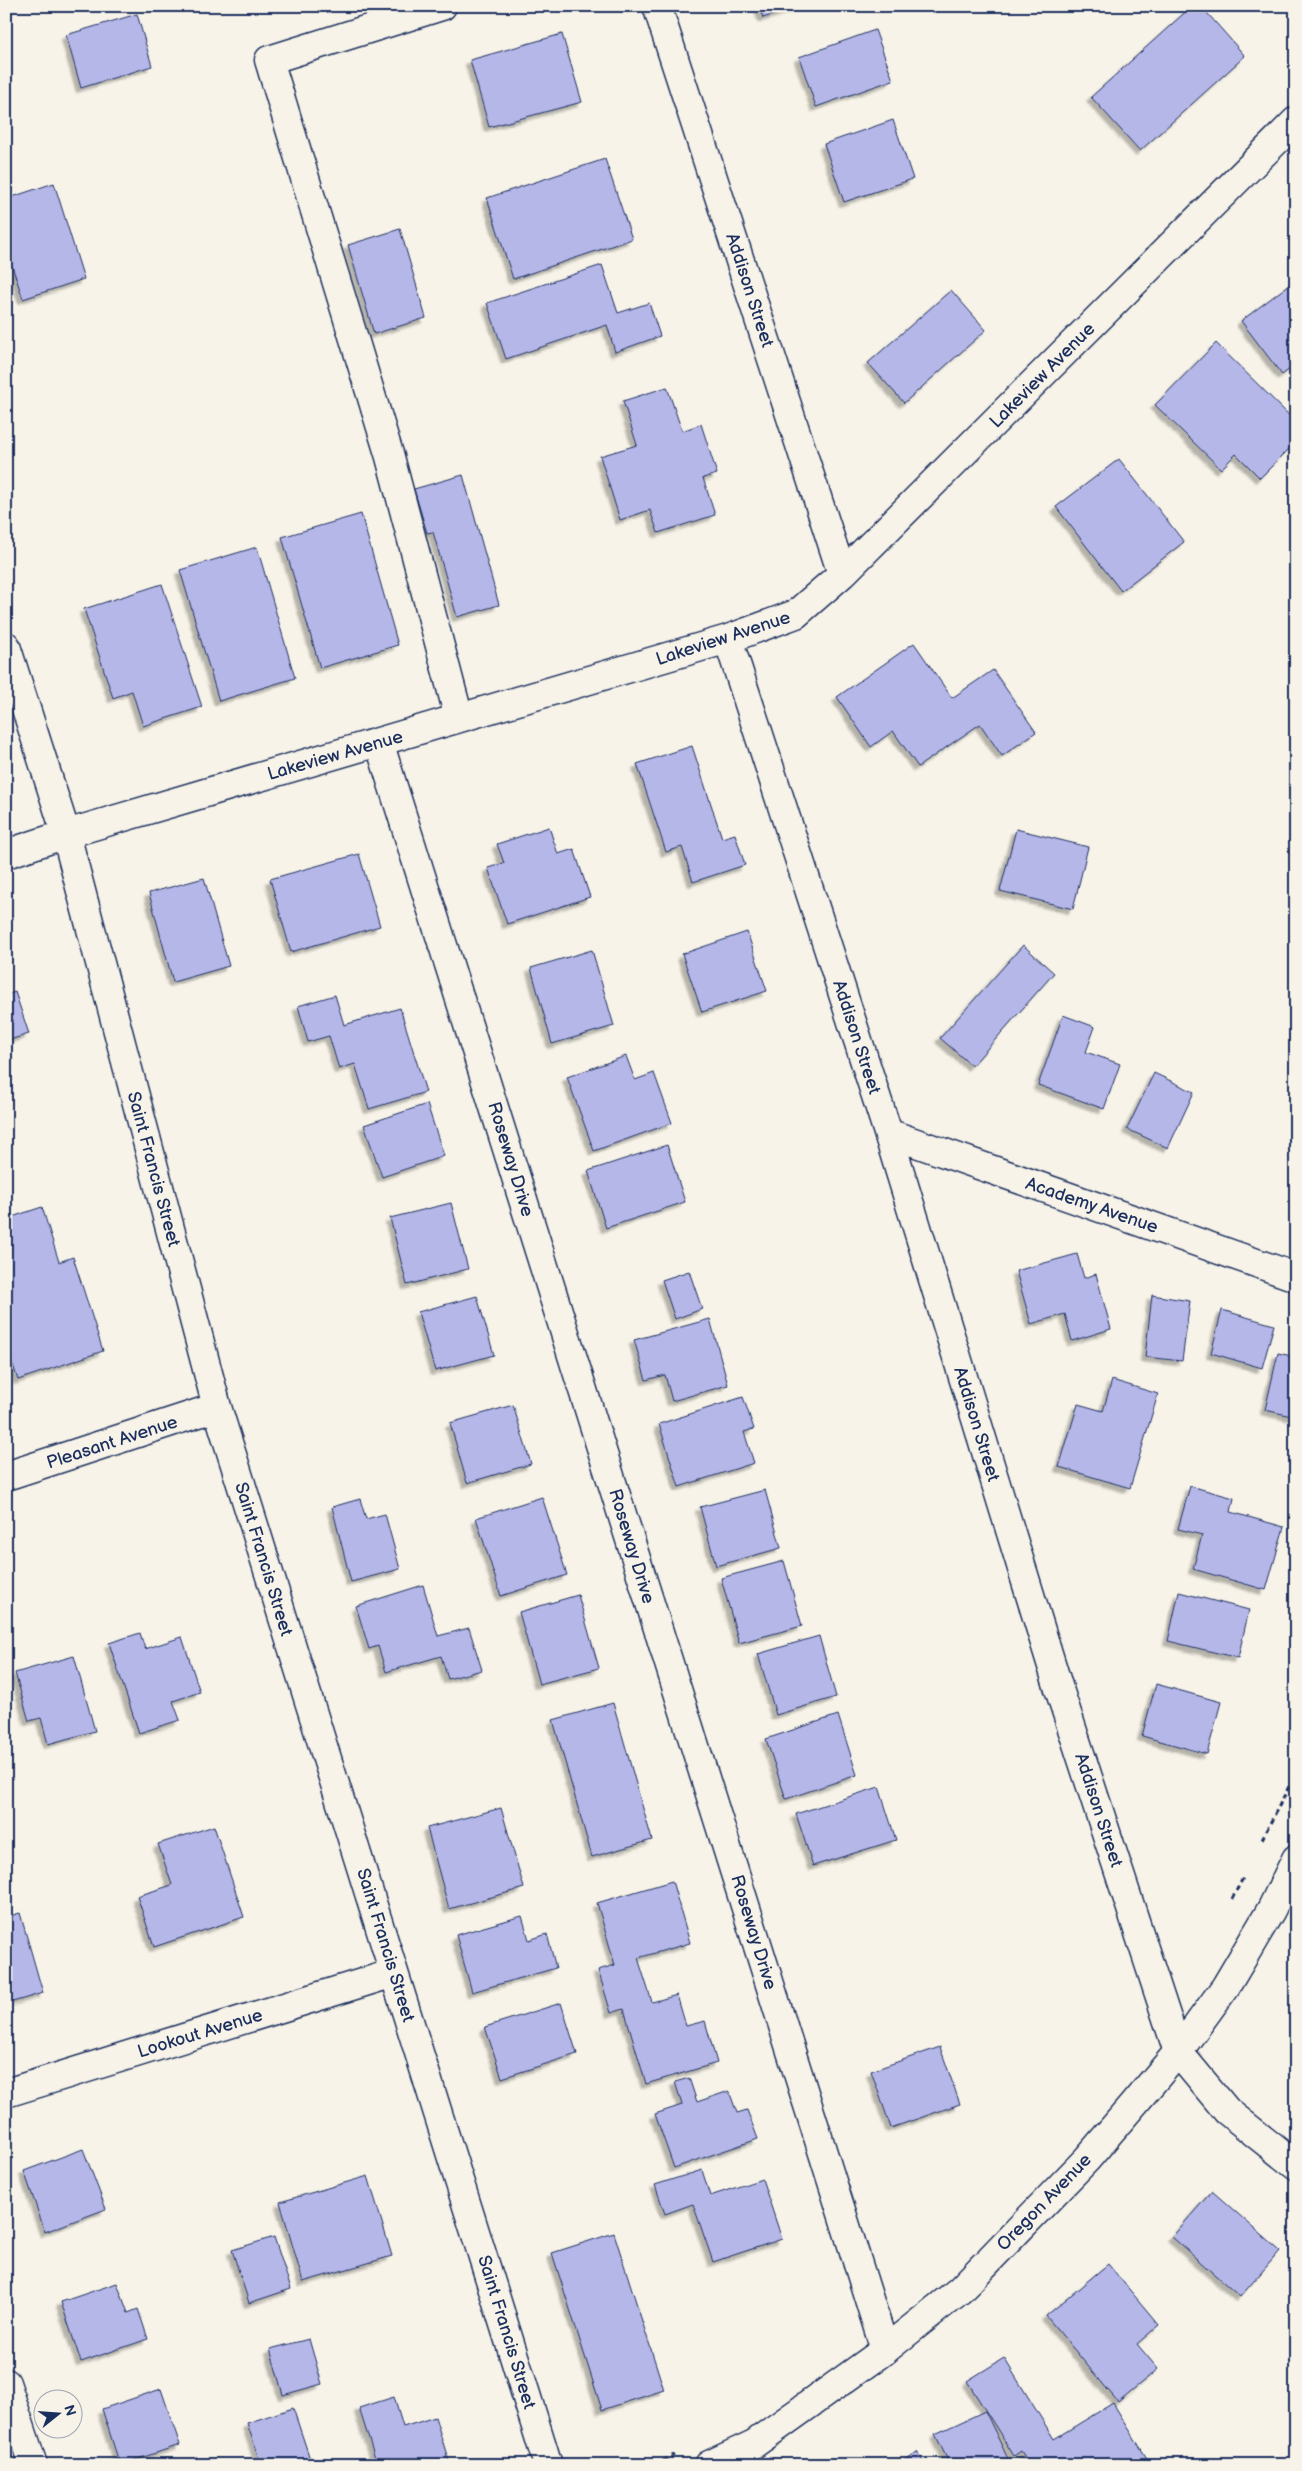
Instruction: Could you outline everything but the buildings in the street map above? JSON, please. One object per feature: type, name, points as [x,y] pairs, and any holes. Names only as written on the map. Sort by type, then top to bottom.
[{"type":"street","points":[[442,6],[269,60],[390,457],[459,718]]},
{"type":"street","name":"Addison Street","points":[[657,6],[842,574]]},
{"type":"street","name":"Lakeview Avenue","points":[[6,854],[66,834],[728,639],[796,614],[842,574],[1296,121]]},
{"type":"street","name":"Addison Street","points":[[728,639],[888,1133],[1058,1688],[1178,2052],[1228,2111],[1296,2166]]},
{"type":"street","name":"Saint Francis Street","points":[[6,646],[66,834],[217,1407],[548,2465]]},
{"type":"street","name":"Roseway Drive","points":[[380,742],[885,2350]]},
{"type":"street","name":"Academy Avenue","points":[[888,1133],[1296,1277]]},
{"type":"street","name":"Pleasant Avenue","points":[[6,1476],[217,1407]]},
{"type":"street","name":"Oregon Avenue","points":[[709,2465],[754,2444],[885,2350],[960,2290],[1087,2159],[1178,2052],[1226,1986],[1271,1910],[1296,1859]]},
{"type":"street","name":"Lookout Avenue","points":[[6,2093],[394,1973]]},
{"type":"street","points":[[6,2383],[33,2465]]},
{"type":"path","points":[[1261,1842],[1296,1773]]},
{"type":"path","points":[[1234,1895],[1244,1874]]}]
